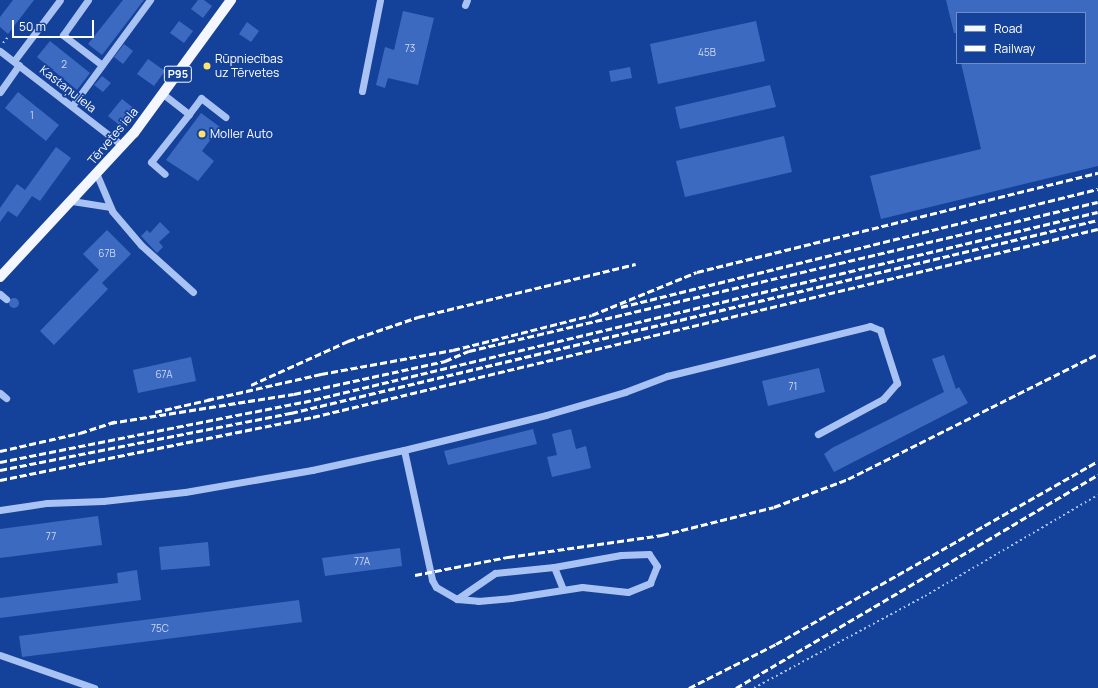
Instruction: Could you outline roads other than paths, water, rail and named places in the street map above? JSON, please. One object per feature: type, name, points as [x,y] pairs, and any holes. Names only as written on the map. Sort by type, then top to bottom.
[{"type":"main road","name":"Tērvetes iela","points":[[0,277],[123,146],[163,94],[231,0]]},
{"type":"street","points":[[0,92],[16,63],[60,0]]},
{"type":"street","points":[[88,0],[63,35],[102,65]]},
{"type":"street","points":[[72,106],[150,0]]},
{"type":"street","points":[[362,91],[380,0]]},
{"type":"street","name":"Kastaņu iela","points":[[0,51],[123,146]]},
{"type":"street","points":[[163,94],[189,114]]},
{"type":"street","points":[[165,174],[151,162],[201,98],[225,117]]},
{"type":"street","points":[[97,175],[108,207],[141,245],[193,292]]},
{"type":"street","points":[[72,201],[108,207]]},
{"type":"street","points":[[0,294],[6,299]]},
{"type":"street","points":[[0,510],[237,485],[404,450],[546,415],[625,392],[667,376],[870,326],[880,330],[898,383],[883,399],[818,434]]},
{"type":"street","points":[[0,393],[6,398]]},
{"type":"street","points":[[404,450],[432,580],[436,587],[457,599],[478,601],[511,598],[582,587],[628,592],[650,583],[657,566],[649,554],[614,556],[554,567],[495,573],[457,599]]},
{"type":"street","points":[[554,567],[563,589]]},
{"type":"street","points":[[0,655],[94,688]]},
{"type":"railway","points":[[207,400],[321,374],[453,350],[592,315],[697,272],[1098,173]]},
{"type":"railway","points":[[621,307],[1098,189]]},
{"type":"railway","points":[[110,423],[294,394],[445,361],[469,351],[1098,202]]},
{"type":"railway","points":[[0,462],[304,402],[1098,212]]},
{"type":"railway","points":[[0,470],[291,413],[1098,220]]},
{"type":"railway","points":[[0,480],[313,417],[1098,229]]},
{"type":"railway","points":[[251,385],[348,341],[418,317],[636,264]]},
{"type":"railway","points":[[415,575],[508,557],[662,535],[774,507],[848,479],[1098,354]]},
{"type":"railway","points":[[155,412],[212,399]]},
{"type":"railway","points":[[0,451],[80,433],[116,421]]},
{"type":"railway","points":[[689,688],[776,644],[1098,461]]},
{"type":"railway","points":[[736,688],[1098,475]]},
{"type":"place","name":"Rūpniecības uz Tērvetes","points":[[207,66]]},
{"type":"place","name":"Moller Auto","points":[[202,134]]}]
